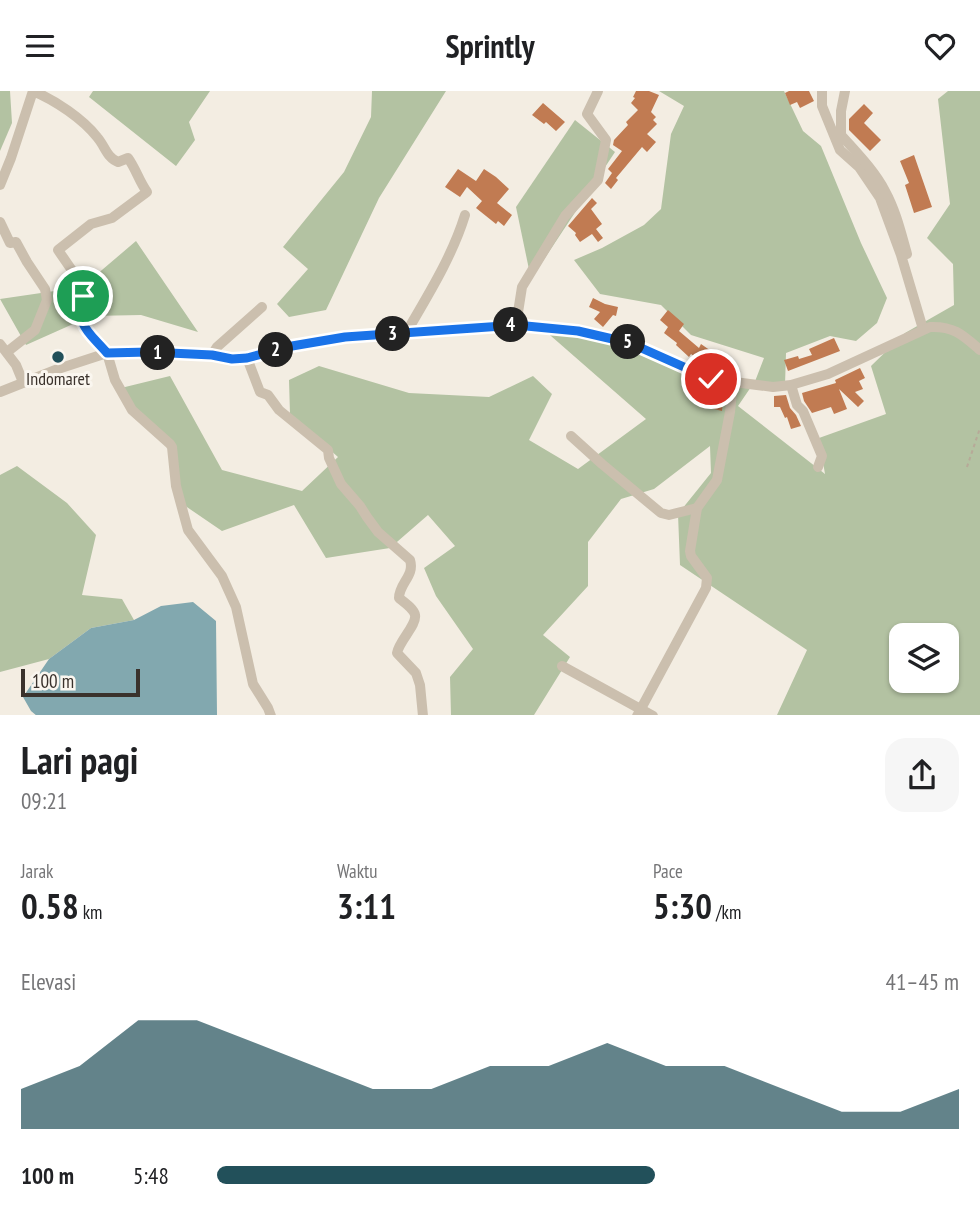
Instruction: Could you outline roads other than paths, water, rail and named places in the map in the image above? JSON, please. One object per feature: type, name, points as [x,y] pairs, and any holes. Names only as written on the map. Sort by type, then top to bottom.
[{"type":"street","points":[[0,185],[33,91],[65,109],[97,136],[112,160],[118,162],[128,158],[135,167],[138,179],[147,192],[112,218],[91,224],[58,250],[80,282],[83,296],[80,313],[83,326],[107,353],[115,380],[132,410],[172,447],[176,486],[188,530],[222,576],[236,607],[253,684],[271,715]]},
{"type":"street","points":[[516,325],[522,288],[565,216],[598,180],[606,140],[587,114],[598,91]]},
{"type":"street","points":[[822,91],[822,106],[840,150],[859,167],[880,198],[926,328]]},
{"type":"street","points":[[845,91],[841,111],[841,135],[872,170],[886,191],[896,215],[926,328]]},
{"type":"street","points":[[406,333],[437,280],[459,235],[465,215]]},
{"type":"street","points":[[0,222],[10,243],[16,241],[45,289],[47,300],[35,330],[3,348],[16,365],[23,383]]},
{"type":"street","points":[[212,355],[217,347],[262,307]]},
{"type":"street","points":[[0,392],[107,353],[149,352],[247,358],[292,346],[345,337],[516,325],[578,331],[630,343],[711,379],[773,387],[828,374],[926,328],[942,327],[954,330],[980,350]]},
{"type":"street","points":[[247,358],[260,392],[268,395],[279,410],[328,450],[341,484],[378,532],[410,560],[411,573],[399,591],[399,598],[415,616],[398,646],[397,653],[416,673],[423,715]]},
{"type":"street","points":[[562,666],[639,712],[706,588],[707,578],[690,551],[697,508],[717,480],[733,382]]},
{"type":"street","points":[[790,385],[822,456],[818,467]]},
{"type":"street","points":[[571,436],[661,513],[669,515],[697,508]]},
{"type":"water","points":[[193,602],[216,621],[217,715],[36,715],[31,711],[23,697],[49,659],[91,628],[134,620],[161,606]]},
{"type":"place","name":"Indomaret","points":[[58,357]]}]
